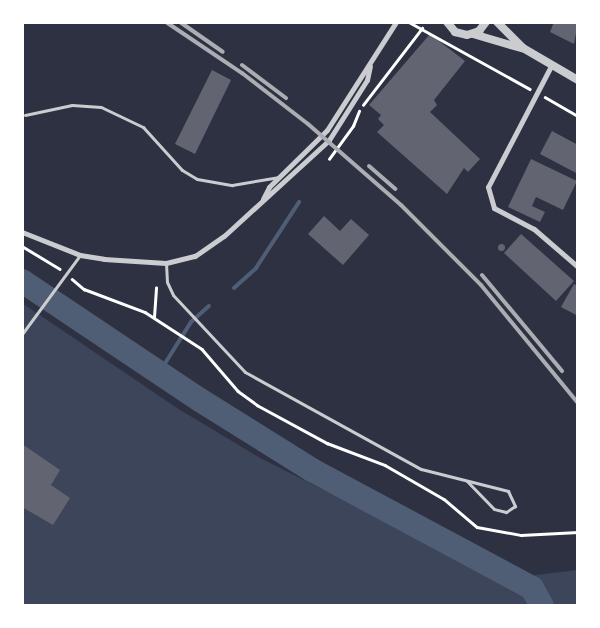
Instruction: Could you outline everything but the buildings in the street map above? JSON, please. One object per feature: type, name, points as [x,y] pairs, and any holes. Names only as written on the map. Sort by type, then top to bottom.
[{"type":"street","points":[[22,232],[80,255],[166,263],[187,260],[211,247],[262,199],[279,177],[322,135],[361,74],[370,66],[396,22]]},
{"type":"street","points":[[447,22],[455,32],[474,34],[523,48]]},
{"type":"street","points":[[474,34],[486,22]]},
{"type":"street","points":[[497,22],[523,48],[578,80]]},
{"type":"street","points":[[262,199],[274,193],[329,140],[367,80],[370,66]]},
{"type":"street","points":[[551,66],[488,187],[494,208],[534,229],[578,267]]},
{"type":"lane","points":[[25,115],[72,105],[101,107],[127,117],[142,127],[182,170],[197,179],[232,185],[279,177]]},
{"type":"lane","points":[[22,334],[58,281],[80,255]]},
{"type":"lane","points":[[166,263],[169,288],[245,372],[421,469],[508,491],[515,506],[506,512],[494,509],[467,481]]},
{"type":"path","points":[[409,22],[530,89]]},
{"type":"path","points":[[329,159],[353,126],[360,109],[422,28]]},
{"type":"path","points":[[543,96],[578,116]]},
{"type":"path","points":[[22,246],[65,272],[84,289],[131,305],[154,317],[191,342],[207,353],[234,386],[257,405],[327,444],[385,465],[444,499],[477,527],[521,535],[578,532]]},
{"type":"path","points":[[154,317],[156,288]]},
{"type":"shaded area","points":[[22,303],[177,408],[262,459],[476,566],[504,579],[577,570],[577,605],[23,605]]},
{"type":"waterway","points":[[234,288],[256,268],[299,202]]},
{"type":"waterway","points":[[22,281],[200,400],[312,470],[532,588],[542,606]]},
{"type":"waterway","points":[[159,373],[191,322],[209,306]]},
{"type":"railway","points":[[166,22],[242,73],[308,124],[401,205],[481,285],[578,403]]},
{"type":"railway","points":[[180,22],[223,52]]},
{"type":"railway","points":[[242,65],[286,98]]},
{"type":"railway","points":[[369,166],[395,189]]},
{"type":"railway","points":[[482,275],[562,371]]}]
